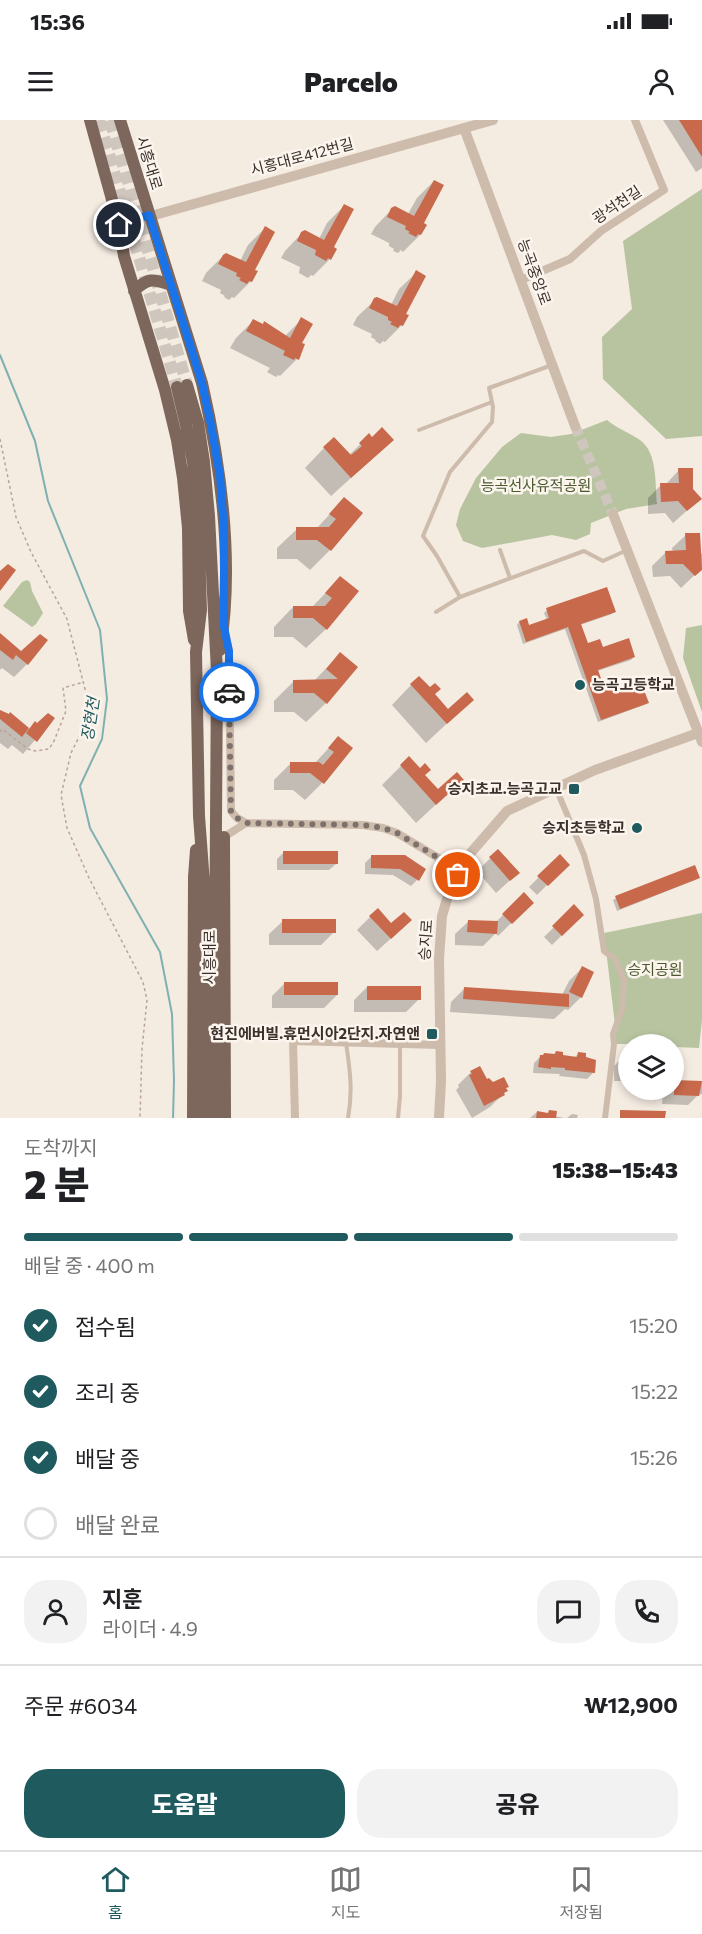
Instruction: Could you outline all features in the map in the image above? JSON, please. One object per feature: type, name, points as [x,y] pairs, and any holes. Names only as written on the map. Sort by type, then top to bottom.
[{"type":"main road","name":"시흥대로","points":[[90,120],[119,225],[124,256],[165,390],[183,478],[188,528],[189,611],[196,652]]},
{"type":"main road","name":"시흥대로","points":[[120,120],[202,383],[220,476],[224,530],[224,627],[217,672]]},
{"type":"main road","points":[[134,291],[142,283],[152,280],[171,285]]},
{"type":"main road","name":"시흥대로","points":[[205,1118],[204,884],[196,652],[201,610],[198,516],[182,386],[198,423],[204,462],[217,672],[214,1118]]},
{"type":"main road","name":"시흥대로","points":[[217,796],[224,837],[225,1118]]},
{"type":"main road","name":"시흥대로","points":[[193,1118],[194,877],[200,816]]},
{"type":"street","name":"시흥대로412번길","points":[[119,225],[493,120]]},
{"type":"street","name":"광석천길","points":[[521,280],[570,259],[601,231],[664,190],[635,120]]},
{"type":"street","name":"능곡중앙로","points":[[464,128],[575,426]]},
{"type":"street","points":[[613,514],[700,737]]},
{"type":"street","points":[[224,627],[229,651],[231,812],[246,823],[363,825],[383,828],[397,833],[460,871]]},
{"type":"street","name":"승지로","points":[[439,1118],[439,959],[442,924],[447,899],[468,855],[507,811],[595,770],[700,737]]},
{"type":"street","points":[[556,787],[584,855],[596,899],[604,951],[615,959],[624,980],[622,1009],[613,1034],[614,1044],[605,1118]]},
{"type":"street","points":[[224,837],[246,823]]},
{"type":"street","points":[[295,1118],[293,1041],[440,1045]]},
{"type":"lane","points":[[460,597],[423,536],[450,472],[492,422],[489,388],[553,365]]},
{"type":"lane","points":[[419,430],[492,402]]},
{"type":"lane","points":[[500,550],[510,578]]},
{"type":"lane","points":[[436,612],[460,597],[584,551],[603,561],[627,550]]},
{"type":"lane","points":[[346,1042],[351,1077],[351,1103],[348,1118]]},
{"type":"lane","points":[[398,1118],[399,1044]]},
{"type":"path","points":[[0,439],[16,517],[30,552],[67,619],[87,696],[85,716],[80,735],[71,753],[61,795],[67,828],[89,878],[143,982],[147,1000],[141,1049],[140,1118]]},
{"type":"path","points":[[0,732],[2,729],[34,752],[49,749],[66,711],[63,688],[84,682]]},
{"type":"green space","points":[[702,189],[702,436],[666,439],[603,379],[602,337],[632,309],[623,241]]},
{"type":"green space","name":"능곡선사유적공원","points":[[607,420],[646,446],[653,461],[657,504],[626,509],[591,523],[590,534],[576,540],[552,535],[482,548],[463,541],[456,525],[460,509],[476,478],[502,447],[521,433],[551,437],[571,434]]},
{"type":"green space","points":[[27,580],[30,582],[43,613],[32,627],[3,606],[22,582]]},
{"type":"green space","points":[[702,625],[702,712],[683,658],[686,628]]},
{"type":"green space","name":"승지공원","points":[[702,913],[702,1020],[699,1048],[684,1047],[684,1034],[618,1034],[618,1044],[614,1044],[616,1033],[604,933]]},
{"type":"building","points":[[679,120],[702,120],[702,157]]},
{"type":"building","points":[[434,180],[444,185],[424,223],[427,225],[421,235],[418,234],[416,237],[408,233],[410,232],[405,229],[406,226],[387,217],[391,208],[395,206],[414,216]]},
{"type":"building","points":[[344,204],[354,209],[334,247],[337,249],[331,260],[328,258],[326,261],[315,255],[316,250],[297,241],[301,232],[305,230],[324,240]]},
{"type":"building","points":[[265,226],[275,232],[255,270],[258,271],[252,282],[249,281],[247,284],[239,280],[241,278],[236,276],[237,273],[218,264],[226,253],[246,262]]},
{"type":"building","points":[[416,270],[426,276],[406,314],[409,315],[403,326],[400,325],[398,328],[390,324],[392,322],[388,320],[388,317],[369,308],[374,298],[377,297],[397,306]]},
{"type":"building","points":[[301,317],[313,324],[302,343],[305,344],[299,360],[283,355],[285,351],[246,331],[253,319],[263,324],[264,321],[290,338]]},
{"type":"building","points":[[382,427],[394,440],[351,478],[323,447],[334,437],[351,455],[362,446],[359,443],[369,433],[372,437]]},
{"type":"building","points":[[678,468],[693,468],[693,489],[702,499],[687,511],[678,501],[661,502],[660,483],[679,483]]},
{"type":"building","points":[[344,497],[363,513],[331,551],[317,540],[296,540],[296,527],[329,527],[336,519],[329,514]]},
{"type":"building","points":[[685,533],[700,533],[702,570],[695,576],[683,564],[666,564],[665,551],[686,550]]},
{"type":"building","points":[[8,564],[16,570],[0,591],[0,571]]},
{"type":"building","points":[[340,576],[359,591],[327,630],[313,618],[293,618],[293,606],[325,606],[332,598],[325,593]]},
{"type":"building","points":[[607,587],[616,612],[581,624],[588,643],[600,639],[603,647],[629,638],[635,657],[598,670],[604,687],[617,683],[620,692],[642,685],[649,703],[601,720],[568,627],[526,642],[519,621],[527,618],[529,625],[549,618],[546,608]]},
{"type":"building","points":[[0,633],[21,651],[40,634],[48,640],[28,665],[16,655],[13,660],[0,650]]},
{"type":"building","points":[[340,652],[358,667],[327,704],[314,693],[293,693],[293,680],[338,679],[326,669]]},
{"type":"building","points":[[419,676],[430,687],[435,683],[441,689],[435,694],[448,709],[467,692],[474,700],[447,724],[410,684]]},
{"type":"building","points":[[0,710],[9,714],[10,712],[29,728],[22,737],[0,719]]},
{"type":"building","points":[[48,713],[55,718],[37,742],[26,733],[35,721],[37,723]]},
{"type":"building","points":[[338,736],[353,748],[324,784],[310,773],[290,773],[290,762],[319,762],[323,765],[334,752],[328,748]]},
{"type":"building","points":[[409,756],[420,768],[425,763],[431,770],[425,775],[438,789],[457,772],[464,780],[436,805],[400,765]]},
{"type":"building","points":[[498,849],[520,873],[510,881],[489,857]]},
{"type":"building","points":[[283,851],[338,851],[338,864],[283,864]]},
{"type":"building","points":[[560,854],[570,865],[548,886],[537,876]]},
{"type":"building","points":[[371,855],[405,855],[426,869],[419,881],[400,869],[371,868]]},
{"type":"building","points":[[695,865],[700,878],[620,909],[615,896]]},
{"type":"building","points":[[524,892],[534,903],[512,924],[502,914]]},
{"type":"building","points":[[574,904],[584,915],[562,936],[552,926]]},
{"type":"building","points":[[378,908],[391,923],[404,912],[412,920],[391,939],[369,916]]},
{"type":"building","points":[[282,919],[336,919],[336,933],[282,933]]},
{"type":"building","points":[[468,920],[498,921],[497,934],[467,932]]},
{"type":"building","points":[[582,966],[594,972],[582,998],[569,992]]},
{"type":"building","points":[[284,982],[338,982],[338,995],[284,995]]},
{"type":"building","points":[[367,986],[421,986],[421,1000],[367,1000]]},
{"type":"building","points":[[464,987],[569,994],[569,1007],[463,999]]},
{"type":"building","points":[[556,1051],[563,1052],[563,1055],[577,1057],[578,1052],[586,1053],[586,1057],[596,1060],[595,1073],[565,1070],[565,1068],[538,1067],[540,1055],[555,1054]]},
{"type":"building","points":[[480,1066],[487,1079],[493,1082],[504,1077],[509,1087],[506,1088],[508,1091],[504,1093],[505,1095],[484,1106],[469,1075],[472,1074],[470,1071]]},
{"type":"building","points":[[684,1080],[702,1081],[699,1096],[684,1095]]},
{"type":"building","points":[[549,1110],[557,1111],[556,1118],[536,1118],[537,1111],[548,1113]]},
{"type":"building","points":[[620,1110],[666,1111],[665,1118],[620,1118]]},
{"type":"waterway","name":"장현천","points":[[0,355],[35,441],[48,501],[100,630],[107,699],[102,739],[80,786],[90,828],[160,952],[172,1014],[173,1118]]},
{"type":"tunnel","points":[[99,120],[177,387]]},
{"type":"tunnel","points":[[110,120],[187,385]]},
{"type":"tunnel","points":[[575,426],[613,514]]},
{"type":"way so far","points":[[229,692],[231,812],[237,818],[246,823],[363,825],[383,828],[397,833],[460,871],[458,875]]},
{"type":"place","name":"능곡고등학교","points":[[580,685]]},
{"type":"place","name":"승지초교.능곡고교","points":[[574,789]]},
{"type":"place","name":"승지초등학교","points":[[637,828]]},
{"type":"place","name":"현진에버빌.휴먼시아2단지.자연앤","points":[[432,1034]]},
{"type":"route","points":[[119,225],[149,215],[207,404],[220,476],[224,530],[224,627],[229,651],[229,692]]}]
